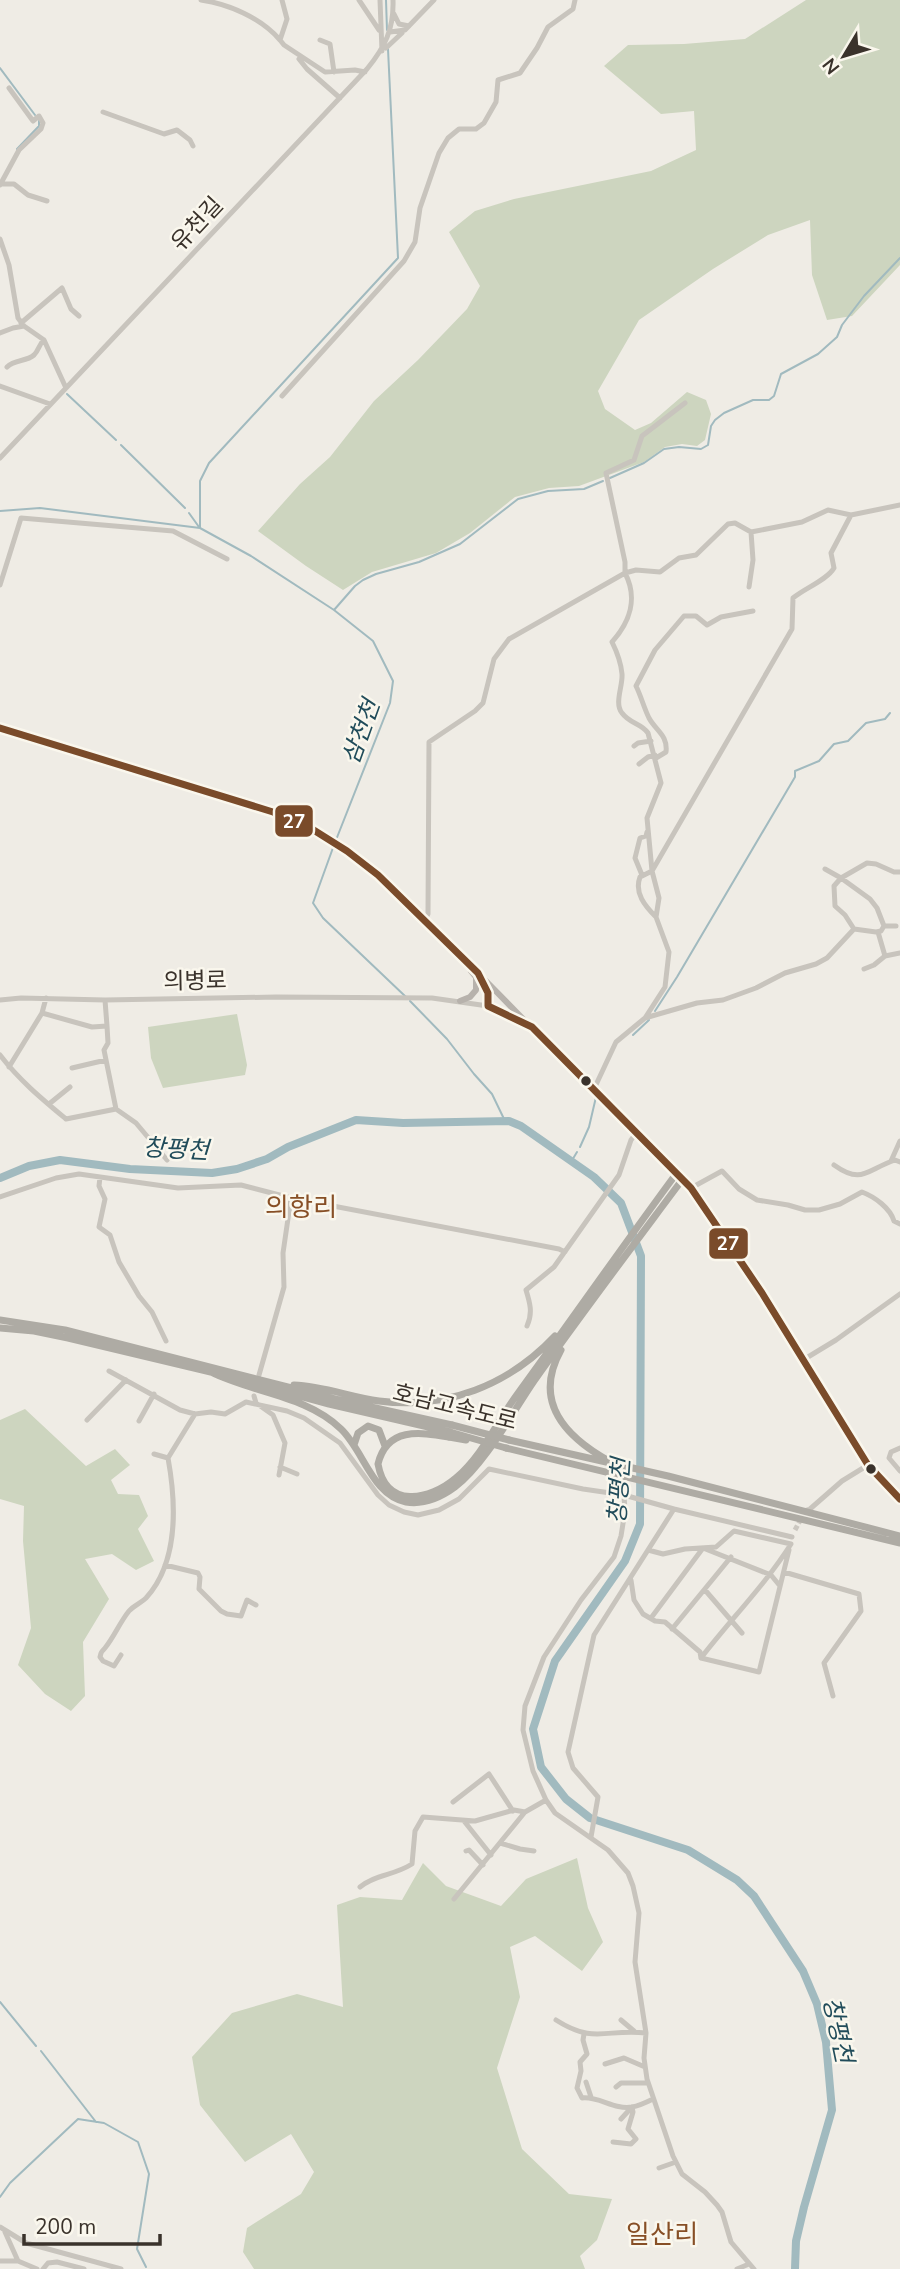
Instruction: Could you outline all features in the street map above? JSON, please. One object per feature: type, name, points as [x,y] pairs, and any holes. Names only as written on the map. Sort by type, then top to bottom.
[{"type":"highway","points":[[211,1372],[232,1383],[295,1402],[335,1424],[354,1445],[380,1487],[393,1498],[418,1503],[432,1500],[456,1486],[479,1461],[612,1261],[647,1213],[679,1177]]},
{"type":"highway","points":[[508,1444],[451,1431],[408,1434],[385,1446],[378,1464],[385,1485],[394,1492],[417,1498],[429,1495],[457,1477],[477,1454],[510,1404],[578,1314],[611,1276],[679,1177]]},
{"type":"highway","points":[[280,1385],[309,1385],[361,1398],[411,1403],[466,1394],[488,1386],[527,1363],[578,1314]]},
{"type":"highway","points":[[578,1314],[554,1365],[551,1384],[553,1398],[562,1424],[575,1439],[616,1469]]},
{"type":"highway","name":"호남고속도로","points":[[0,1320],[65,1330],[451,1431]]},
{"type":"highway","name":"호남고속도로","points":[[0,1328],[34,1331],[211,1372],[329,1404],[616,1469],[668,1486],[900,1542]]},
{"type":"highway","points":[[354,1445],[358,1433],[368,1426],[379,1430],[385,1446]]},
{"type":"highway","name":"호남고속도로","points":[[616,1469],[668,1476],[900,1536]]},
{"type":"main road","points":[[0,727],[273,812],[323,836],[378,875],[453,947],[691,1188],[743,1264],[868,1465],[900,1499]]},
{"type":"main road","points":[[453,947],[476,977],[477,983],[476,990],[470,997],[460,1001]]},
{"type":"main road","points":[[478,973],[488,993],[488,1006],[532,1027]]},
{"type":"street","points":[[201,0],[217,3],[246,15],[275,34],[307,69],[340,98]]},
{"type":"street","points":[[280,40],[287,19],[282,0]]},
{"type":"street","points":[[359,0],[381,33]]},
{"type":"street","points":[[380,0],[381,51]]},
{"type":"street","name":"유천길","points":[[0,458],[365,72],[381,51],[390,32],[394,13],[393,0]]},
{"type":"street","points":[[381,51],[434,0]]},
{"type":"street","points":[[282,396],[408,255],[415,242],[421,204],[444,142],[456,131],[476,129],[482,125],[496,102],[498,80],[521,72],[546,30],[573,9],[575,0]]},
{"type":"street","points":[[394,13],[399,24],[407,28]]},
{"type":"street","points":[[390,32],[407,28]]},
{"type":"street","points":[[320,40],[330,44],[334,72]]},
{"type":"street","points":[[295,54],[320,70],[365,72]]},
{"type":"street","points":[[9,88],[33,121],[39,116],[43,123],[41,129],[19,150],[0,184],[14,184],[27,195],[47,201]]},
{"type":"street","points":[[103,112],[164,134],[177,130],[190,140],[193,146]]},
{"type":"street","points":[[0,239],[8,257],[16,308],[23,325],[44,340],[66,388]]},
{"type":"street","points":[[0,333],[23,325],[62,288],[71,309],[79,316]]},
{"type":"street","points":[[7,367],[12,362],[35,354],[44,340]]},
{"type":"street","points":[[0,386],[50,404]]},
{"type":"street","points":[[656,918],[659,898],[652,871],[647,818],[661,783],[651,741],[644,727],[633,725],[620,711],[622,674],[611,642],[621,632],[631,611],[630,582],[625,573],[606,473],[634,460],[642,436],[685,402]]},
{"type":"street","points":[[425,920],[428,914],[429,742],[483,703],[494,659],[505,642],[625,573],[636,569],[660,572],[679,558],[696,555],[728,524],[735,523],[751,532],[802,522],[828,510],[851,514],[900,505]]},
{"type":"street","points":[[594,1089],[616,1042],[645,1018],[665,987],[669,952],[656,918],[641,899],[637,883],[642,875],[652,871],[792,629],[793,598],[831,573],[834,568],[831,553],[851,514]]},
{"type":"street","points":[[0,585],[21,518],[173,531],[227,559]]},
{"type":"street","points":[[749,587],[754,560],[751,532]]},
{"type":"street","points":[[639,764],[648,757],[666,752],[667,746],[660,729],[649,716],[636,686],[655,650],[684,616],[696,616],[707,625],[720,617],[752,611]]},
{"type":"street","points":[[634,746],[651,741]]},
{"type":"street","points":[[642,875],[635,858],[640,838],[646,836],[648,829]]},
{"type":"street","points":[[854,929],[834,904],[834,886],[841,878],[867,863],[900,872]]},
{"type":"street","points":[[825,869],[875,904],[884,926]]},
{"type":"street","points":[[878,932],[884,926],[896,926]]},
{"type":"street","points":[[854,929],[878,932]]},
{"type":"street","points":[[645,1018],[697,1003],[723,1000],[756,988],[778,976],[816,964],[827,958],[854,929]]},
{"type":"street","points":[[878,932],[885,956]]},
{"type":"street","points":[[864,969],[885,956],[900,953]]},
{"type":"street","name":"의병로","points":[[0,1000],[276,997],[432,998],[460,1001]]},
{"type":"street","points":[[9,1067],[42,1013],[46,998]]},
{"type":"street","points":[[105,1000],[108,1043],[104,1050],[116,1108],[136,1123],[167,1160]]},
{"type":"street","points":[[460,1001],[488,1006]]},
{"type":"street","points":[[42,1013],[92,1027],[107,1026]]},
{"type":"street","points":[[0,1055],[20,1080],[66,1119],[116,1108]]},
{"type":"street","points":[[72,1068],[106,1060]]},
{"type":"street","points":[[49,1104],[70,1087]]},
{"type":"street","points":[[527,1326],[531,1317],[526,1290],[554,1267],[565,1252],[617,1177],[636,1132]]},
{"type":"street","points":[[891,1161],[900,1141]]},
{"type":"street","points":[[834,1165],[847,1174],[857,1176],[891,1161],[900,1162]]},
{"type":"street","points":[[691,1188],[722,1171],[739,1189],[757,1200],[805,1210],[819,1210],[840,1204],[859,1193],[871,1196],[893,1216],[894,1222],[900,1224]]},
{"type":"street","points":[[0,1197],[56,1178],[79,1174],[178,1188],[241,1185],[291,1198],[565,1252]]},
{"type":"street","points":[[857,1176],[859,1193]]},
{"type":"street","points":[[100,1177],[99,1186],[105,1199],[99,1227],[110,1235],[119,1262],[152,1312],[166,1342]]},
{"type":"street","points":[[259,1375],[284,1287],[283,1253],[291,1198]]},
{"type":"street","points":[[803,1360],[900,1294]]},
{"type":"street","points":[[109,1371],[180,1410],[195,1414],[225,1414],[255,1400],[304,1418],[340,1443],[378,1495],[389,1505],[404,1512],[418,1515],[439,1510],[459,1499],[489,1469],[626,1496],[794,1534],[759,1672],[701,1658]]},
{"type":"street","points":[[87,1420],[125,1380]]},
{"type":"street","points":[[139,1421],[154,1394]]},
{"type":"street","points":[[255,1400],[273,1415],[285,1444],[280,1471],[297,1474]]},
{"type":"street","points":[[121,1655],[114,1666],[100,1657],[129,1611],[145,1598],[154,1586],[165,1565],[175,1519],[168,1458],[195,1414]]},
{"type":"street","points":[[900,1448],[891,1452],[888,1458],[900,1471]]},
{"type":"street","points":[[154,1454],[168,1458]]},
{"type":"street","points":[[804,1511],[868,1465]]},
{"type":"street","points":[[626,1496],[621,1536],[614,1557],[556,1636],[544,1657],[525,1706],[523,1730],[528,1752],[546,1800],[559,1818],[591,1837],[619,1862],[633,1886],[639,1913],[635,1962],[646,2033],[645,2067],[648,2083],[682,2174],[705,2192],[722,2213],[731,2242],[751,2267]]},
{"type":"street","points":[[591,1837],[597,1797],[573,1768],[568,1752],[594,1635],[674,1509]]},
{"type":"street","points":[[648,1550],[663,1554],[684,1549],[716,1548],[734,1531],[791,1544]]},
{"type":"street","points":[[701,1658],[730,1620],[771,1575],[791,1544]]},
{"type":"street","points":[[703,1548],[771,1575],[780,1586]]},
{"type":"street","points":[[651,1618],[703,1548]]},
{"type":"street","points":[[673,1629],[731,1557]]},
{"type":"street","points":[[165,1565],[198,1573],[201,1577],[199,1589],[227,1614],[241,1616],[247,1601],[256,1605]]},
{"type":"street","points":[[784,1572],[859,1594],[861,1611],[824,1662],[834,1691],[833,1696]]},
{"type":"street","points":[[631,1577],[634,1600],[638,1608],[651,1618],[665,1622],[700,1652],[701,1658]]},
{"type":"street","points":[[705,1590],[742,1633]]},
{"type":"street","points":[[453,1802],[489,1774],[513,1811]]},
{"type":"street","points":[[454,1899],[525,1812],[546,1800]]},
{"type":"street","points":[[360,1887],[371,1878],[394,1874],[412,1864],[415,1831],[423,1817],[464,1821],[481,1820],[513,1811],[525,1812]]},
{"type":"street","points":[[464,1821],[491,1855]]},
{"type":"street","points":[[500,1843],[534,1851]]},
{"type":"street","points":[[466,1851],[469,1850],[483,1865]]},
{"type":"street","points":[[556,2020],[572,2031],[584,2034],[604,2036],[634,2031],[646,2033]]},
{"type":"street","points":[[621,2020],[634,2031]]},
{"type":"street","points":[[584,2034],[587,2054],[580,2062],[577,2088],[582,2098],[591,2097],[618,2106],[632,2107],[653,2099]]},
{"type":"street","points":[[605,2064],[624,2058],[645,2067]]},
{"type":"street","points":[[586,2082],[591,2097]]},
{"type":"street","points":[[616,2087],[621,2083],[648,2083]]},
{"type":"street","points":[[621,2119],[632,2107]]},
{"type":"street","points":[[613,2142],[631,2144],[636,2139],[628,2129],[632,2107]]},
{"type":"street","points":[[659,2168],[676,2162]]},
{"type":"street","points":[[3,2229],[18,2261]]},
{"type":"street","points":[[3,2229],[26,2243],[121,2269]]},
{"type":"street","points":[[0,2261],[18,2261],[37,2269]]},
{"type":"street","points":[[43,2269],[48,2263],[57,2262],[84,2269]]},
{"type":"street","points":[[737,2269],[751,2267]]},
{"type":"green space","points":[[806,0],[900,0],[900,265],[852,316],[827,320],[812,275],[810,220],[768,235],[639,320],[598,391],[605,409],[635,430],[651,423],[687,392],[706,400],[711,414],[705,440],[697,446],[682,444],[665,447],[644,462],[579,486],[549,488],[515,497],[470,533],[436,553],[372,572],[343,590],[258,531],[300,484],[330,457],[374,401],[467,309],[480,286],[449,232],[475,211],[514,199],[651,171],[696,150],[694,111],[661,114],[604,66],[628,45],[745,39]]},
{"type":"green space","points":[[237,1014],[247,1065],[245,1075],[163,1088],[151,1058],[148,1027]]},
{"type":"green space","points":[[25,1409],[86,1466],[115,1449],[130,1465],[111,1480],[118,1494],[139,1495],[148,1516],[138,1529],[154,1561],[136,1570],[112,1554],[85,1559],[109,1599],[83,1642],[85,1696],[71,1711],[45,1694],[18,1665],[31,1628],[23,1541],[24,1506],[0,1499],[0,1420]]},
{"type":"green space","points":[[577,1858],[588,1908],[603,1942],[582,1971],[535,1936],[510,1947],[520,1997],[497,2068],[522,2149],[569,2194],[612,2199],[597,2240],[580,2256],[585,2269],[254,2269],[243,2252],[247,2228],[301,2194],[314,2172],[291,2134],[245,2162],[200,2105],[192,2057],[232,2013],[297,1994],[343,2007],[337,1905],[360,1897],[402,1900],[423,1863],[446,1886],[501,1906],[526,1879]]},
{"type":"waterway","points":[[386,0],[387,30]]},
{"type":"waterway","points":[[200,527],[200,481],[209,463],[398,258],[388,49]]},
{"type":"waterway","points":[[0,68],[35,115]]},
{"type":"waterway","points":[[17,149],[39,126],[39,121]]},
{"type":"waterway","points":[[610,478],[644,463],[664,449],[701,449],[708,445],[711,426],[724,413],[753,400],[769,400],[774,396],[781,374],[818,354],[837,337],[842,325],[864,296],[900,258]]},
{"type":"waterway","points":[[67,394],[116,440]]},
{"type":"waterway","points":[[121,445],[185,508]]},
{"type":"waterway","points":[[334,610],[363,580],[419,562],[460,544],[518,499],[548,491],[584,489],[603,481]]},
{"type":"waterway","name":"삼천천","points":[[0,511],[40,508],[200,528],[251,556],[334,610],[373,641],[393,681],[390,703],[336,840]]},
{"type":"waterway","points":[[189,513],[199,527]]},
{"type":"waterway","points":[[655,1011],[795,777],[795,771],[819,761],[834,744],[848,741],[866,723],[885,719],[890,713]]},
{"type":"waterway","name":"삼천천","points":[[334,845],[313,903],[323,918],[406,997]]},
{"type":"waterway","name":"삼천천","points":[[410,1001],[447,1039],[492,1094],[505,1121]]},
{"type":"waterway","points":[[633,1035],[649,1020]]},
{"type":"waterway","points":[[580,1147],[589,1127],[596,1097]]},
{"type":"waterway","name":"창평천","points":[[0,1178],[29,1166],[60,1160],[130,1169],[212,1173],[237,1169],[267,1159],[288,1147],[356,1120],[403,1123],[509,1121],[521,1126],[594,1177],[621,1203],[641,1256],[640,1524],[625,1561],[555,1661],[533,1729],[541,1767],[566,1799],[590,1818],[688,1850],[737,1880],[754,1896],[803,1971],[817,2004],[826,2042],[832,2110],[796,2241],[795,2269]]},
{"type":"waterway","points":[[571,1162],[577,1152]]},
{"type":"waterway","points":[[0,2002],[36,2046]]},
{"type":"waterway","points":[[41,2051],[96,2122]]},
{"type":"waterway","points":[[0,2197],[10,2183],[78,2119],[104,2123],[138,2142],[149,2174],[137,2249],[146,2267]]},
{"type":"tunnel","points":[[795,1530],[802,1517]]},
{"type":"transit line","name":"27","points":[[0,728],[273,812],[312,829],[378,875],[478,973],[488,993],[488,1006],[532,1027],[691,1188],[762,1293],[868,1465],[900,1499]]},
{"type":"district","name":"의항리","points":[[301,1207]]},
{"type":"district","name":"일산리","points":[[662,2234]]}]
